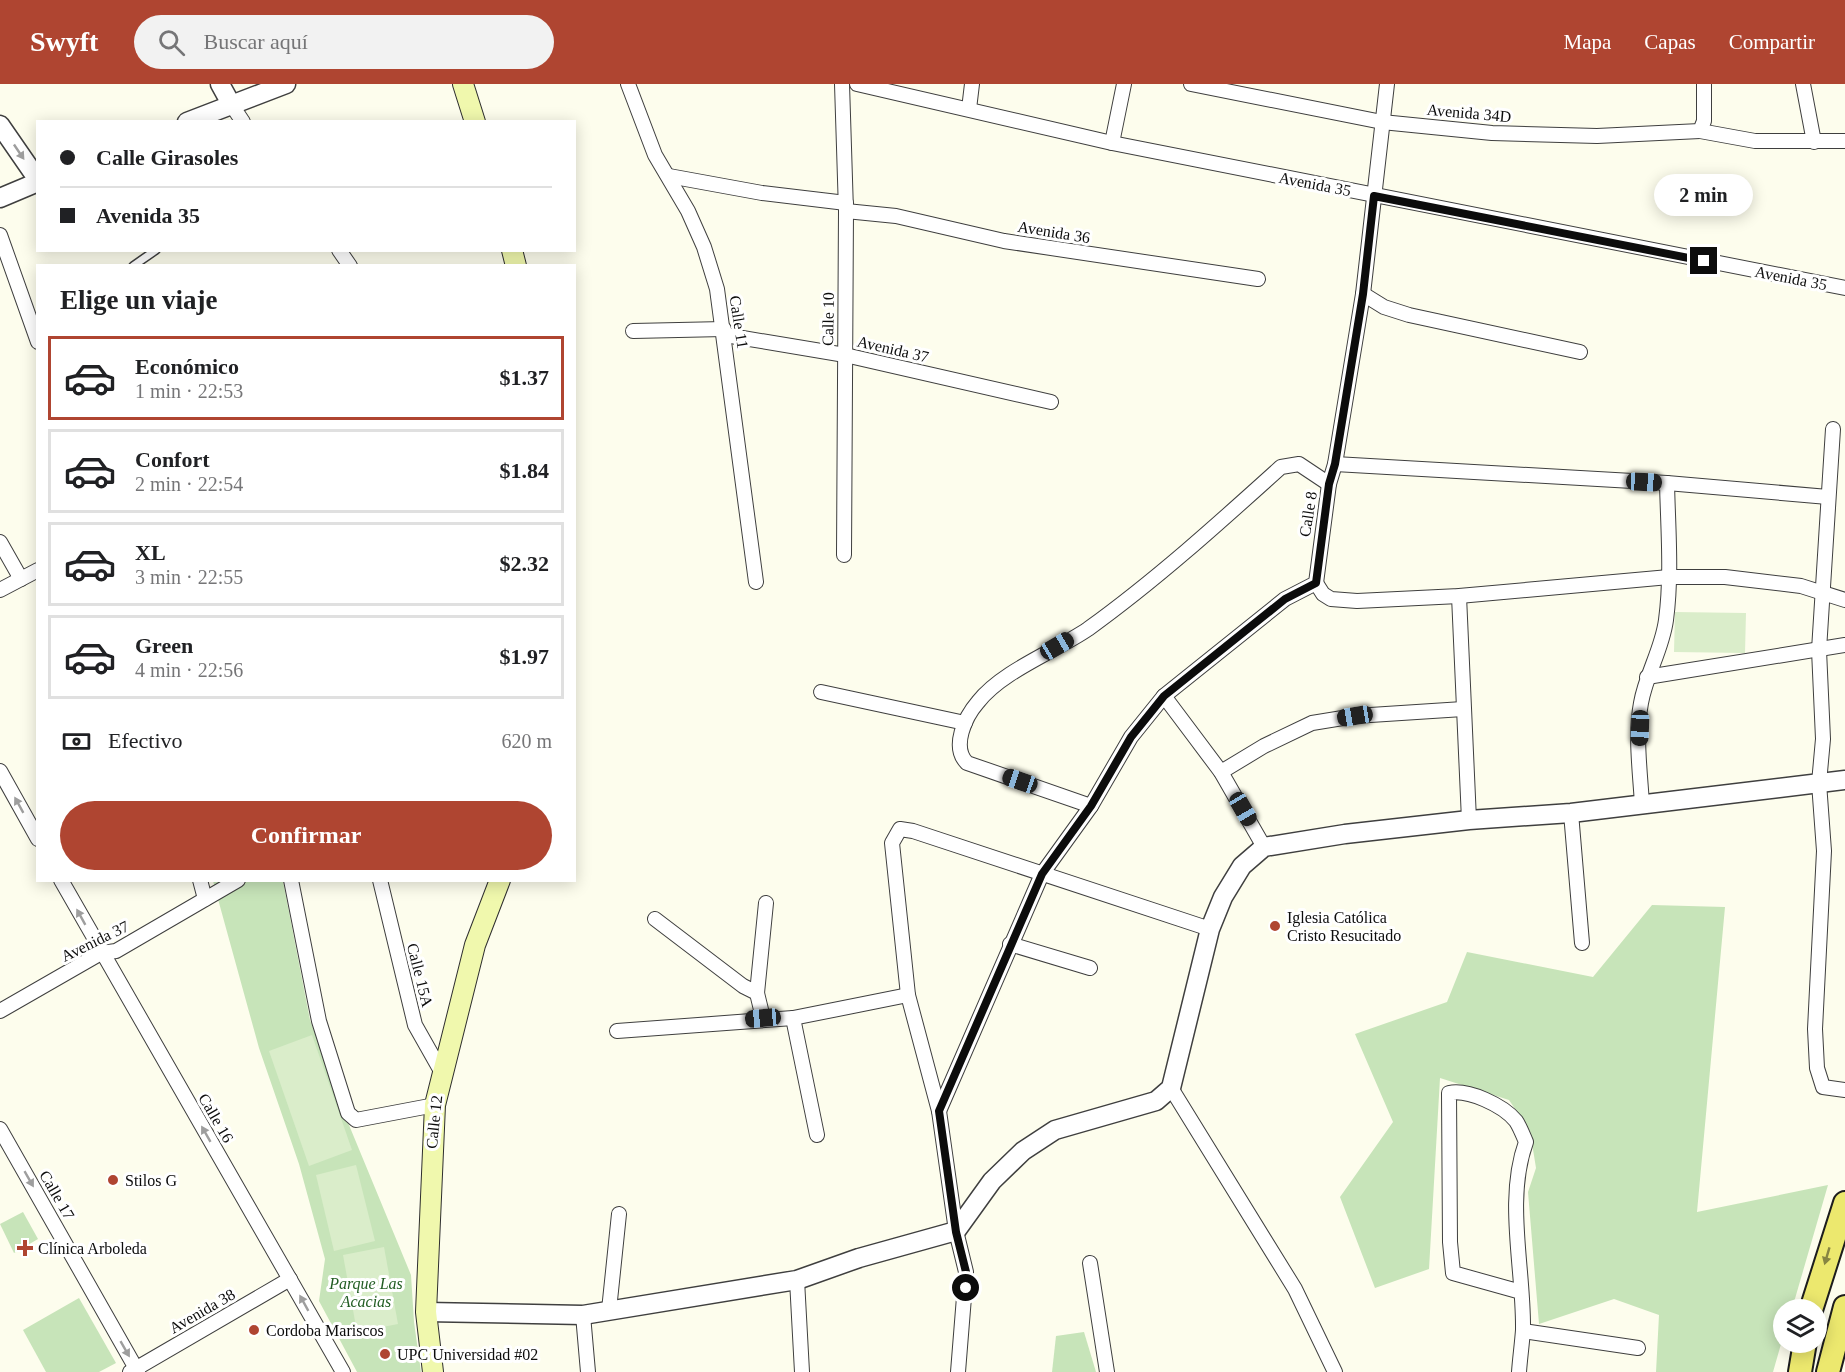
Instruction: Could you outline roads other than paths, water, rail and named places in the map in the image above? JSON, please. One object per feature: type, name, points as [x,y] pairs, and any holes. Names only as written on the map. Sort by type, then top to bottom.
[{"type":"main road","points":[[463,84],[474,120]]},
{"type":"main road","name":"Calle 12","points":[[433,1372],[426,1312],[435,1105],[441,1071],[475,945],[499,882]]},
{"type":"main road","points":[[1814,1299],[1845,1203]]},
{"type":"main road","points":[[1828,1372],[1845,1306]]},
{"type":"main road","points":[[1800,1372],[1803,1353]]},
{"type":"street","points":[[220,84],[242,120]]},
{"type":"street","points":[[193,120],[286,84]]},
{"type":"street","name":"Calle 11","points":[[628,84],[656,155],[669,176],[704,247],[717,289],[725,332],[756,582]]},
{"type":"street","name":"Calle 10","points":[[842,84],[846,207],[844,555]]},
{"type":"street","name":"Avenida 35","points":[[857,84],[1112,143],[1845,288]]},
{"type":"street","points":[[969,109],[972,84]]},
{"type":"street","points":[[1112,143],[1124,84]]},
{"type":"street","name":"Avenida 34D","points":[[1191,84],[1382,122],[1492,133],[1597,136],[1688,134],[1700,131],[1755,141],[1845,141]]},
{"type":"street","name":"Calle 8","points":[[1316,583],[1329,484],[1335,464],[1363,294],[1387,84]]},
{"type":"street","points":[[1700,131],[1704,121],[1704,84]]},
{"type":"street","points":[[1803,84],[1814,142]]},
{"type":"street","points":[[0,125],[36,178]]},
{"type":"street","name":"Avenida 36","points":[[669,176],[896,216],[1004,241],[1258,279]]},
{"type":"street","points":[[0,198],[36,182]]},
{"type":"street","points":[[0,235],[36,336]]},
{"type":"street","points":[[1363,294],[1384,307],[1409,315],[1580,352]]},
{"type":"street","name":"Avenida 37","points":[[633,332],[725,332],[844,355],[1051,402]]},
{"type":"street","points":[[1833,429],[1819,650],[1823,739],[1819,783],[1824,851],[1816,1057],[1823,1087],[1845,1090]]},
{"type":"street","points":[[1091,806],[967,763],[959,750],[965,723],[976,703],[990,690],[1088,629],[1152,579],[1281,467],[1299,464],[1329,484]]},
{"type":"street","points":[[1335,464],[1667,483],[1828,497]]},
{"type":"street","points":[[1642,804],[1640,705],[1647,677],[1663,639],[1669,577],[1667,483]]},
{"type":"street","points":[[0,542],[21,579]]},
{"type":"street","points":[[0,590],[36,571]]},
{"type":"street","points":[[939,1111],[1042,874],[1091,806],[1131,737],[1164,696],[1285,599],[1316,583],[1323,594],[1331,599],[1357,601],[1459,596],[1669,577],[1725,578],[1801,586],[1822,595],[1845,600]]},
{"type":"street","points":[[1459,596],[1469,820]]},
{"type":"street","points":[[1647,677],[1845,645]]},
{"type":"street","points":[[821,692],[965,723]]},
{"type":"street","points":[[1164,696],[1221,772],[1264,847]]},
{"type":"street","points":[[1221,772],[1264,746],[1312,723],[1355,716],[1463,709]]},
{"type":"street","points":[[0,771],[36,835]]},
{"type":"street","points":[[426,1312],[583,1315],[797,1281],[859,1258],[956,1232],[992,1181],[1023,1151],[1055,1130],[1156,1101],[1171,1088],[1210,929],[1223,897],[1242,866],[1264,847],[1345,834],[1469,820],[1571,813],[1845,780]]},
{"type":"street","points":[[1571,813],[1582,943]]},
{"type":"street","points":[[958,1372],[966,1272],[956,1232],[939,1111],[908,995],[892,843],[900,830],[913,831],[1210,929]]},
{"type":"street","name":"Calle 16","points":[[61,882],[343,1372]]},
{"type":"street","points":[[201,882],[205,899]]},
{"type":"street","name":"Avenida 37","points":[[0,1011],[101,953],[116,951],[235,882]]},
{"type":"street","points":[[291,882],[319,1021],[348,1113],[356,1120],[435,1105]]},
{"type":"street","name":"Calle 15A","points":[[380,882],[415,1025],[441,1071]]},
{"type":"street","points":[[763,1018],[757,993],[766,903]]},
{"type":"street","points":[[655,919],[743,986],[757,993]]},
{"type":"street","points":[[1010,944],[1090,968]]},
{"type":"street","points":[[617,1031],[763,1018],[793,1018],[908,995]]},
{"type":"street","points":[[793,1018],[817,1135]]},
{"type":"street","points":[[1171,1088],[1295,1289],[1335,1372]]},
{"type":"street","points":[[1519,1372],[1523,1331],[1518,1214],[1519,1172],[1526,1142],[1515,1120],[1479,1096],[1461,1090],[1449,1093],[1450,1242],[1453,1273],[1521,1292]]},
{"type":"street","name":"Calle 17","points":[[0,1129],[135,1371]]},
{"type":"street","points":[[609,1310],[619,1214]]},
{"type":"street","points":[[1090,1263],[1107,1372]]},
{"type":"street","name":"Avenida 38","points":[[135,1371],[290,1279]]},
{"type":"street","points":[[797,1281],[802,1372]]},
{"type":"street","points":[[583,1315],[588,1372]]},
{"type":"street","points":[[1523,1331],[1638,1348]]},
{"type":"lane","points":[[136,264],[153,252]]},
{"type":"place","name":"Iglesia Católica Cristo Resucitado","points":[[1275,926]]},
{"type":"place","name":"Stilos G","points":[[113,1180]]},
{"type":"place","name":"Clínica Arboleda","points":[[25,1248]]},
{"type":"place","name":"Cordoba Mariscos","points":[[254,1330]]},
{"type":"place","name":"UPC Universidad #02","points":[[385,1354]]},
{"type":"park label","name":"Parque Las Acacias","points":[[366,1292]]}]
